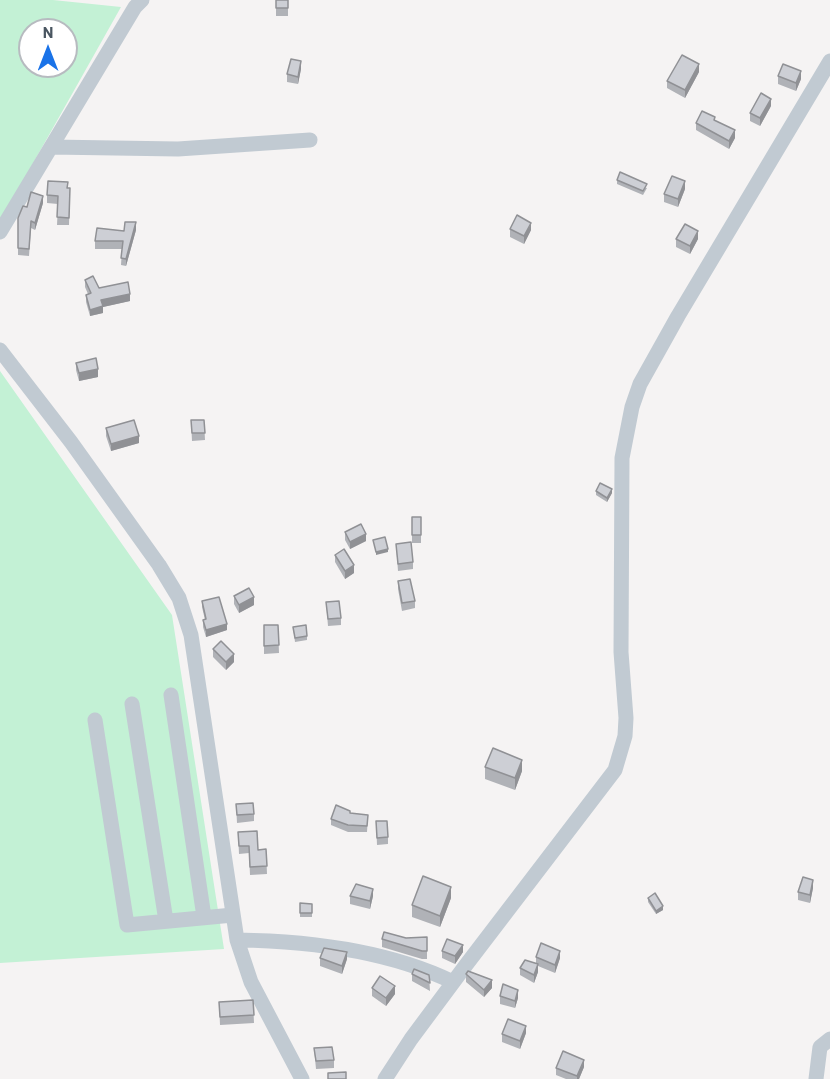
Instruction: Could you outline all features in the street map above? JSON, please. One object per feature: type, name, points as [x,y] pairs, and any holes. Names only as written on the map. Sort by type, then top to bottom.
[{"type":"street","points":[[0,232],[135,7],[142,0]]},
{"type":"street","points":[[386,1079],[411,1039],[453,982],[615,770],[626,736],[621,652],[622,458],[632,407],[640,384],[678,316],[830,61]]},
{"type":"street","points":[[51,147],[178,149],[310,140]]},
{"type":"street","points":[[0,350],[71,442],[179,597],[191,635],[237,940],[251,982],[302,1079]]},
{"type":"street","points":[[171,695],[204,917]]},
{"type":"street","points":[[132,704],[166,921]]},
{"type":"street","points":[[95,720],[127,925],[232,915]]},
{"type":"street","points":[[237,940],[281,940],[316,944],[412,964],[453,982]]},
{"type":"street","points":[[816,1079],[820,1047],[830,1039]]},
{"type":"green space","points":[[0,0],[53,0],[121,7],[0,222]]},
{"type":"green space","points":[[0,371],[172,615],[224,949],[0,963]]},
{"type":"building","points":[[276,0],[288,0],[288,8],[276,8]]},
{"type":"building","points":[[682,55],[699,64],[685,90],[667,81]]},
{"type":"building","points":[[291,59],[301,61],[298,77],[287,74]]},
{"type":"building","points":[[783,64],[801,71],[796,83],[778,76]]},
{"type":"building","points":[[761,93],[771,99],[760,118],[750,113]]},
{"type":"building","points":[[702,111],[715,117],[714,120],[735,130],[729,141],[696,123]]},
{"type":"building","points":[[620,172],[647,184],[643,191],[617,180]]},
{"type":"building","points":[[672,176],[685,181],[678,199],[664,194]]},
{"type":"building","points":[[48,181],[68,182],[67,188],[70,188],[69,218],[57,217],[58,196],[47,195]]},
{"type":"building","points":[[31,192],[43,196],[35,223],[31,221],[29,249],[18,248],[18,218],[23,206],[27,207]]},
{"type":"building","points":[[517,215],[531,223],[524,236],[510,229]]},
{"type":"building","points":[[125,222],[136,222],[126,259],[121,258],[123,241],[95,241],[97,228],[124,231]]},
{"type":"building","points":[[685,224],[698,231],[690,246],[676,239]]},
{"type":"building","points":[[93,276],[99,288],[128,282],[130,294],[101,300],[103,306],[90,310],[86,295],[91,293],[85,280]]},
{"type":"building","points":[[96,358],[98,369],[79,373],[76,363]]},
{"type":"building","points":[[134,420],[139,436],[111,444],[106,428]]},
{"type":"building","points":[[191,420],[204,420],[205,433],[192,433]]},
{"type":"building","points":[[600,483],[612,489],[607,498],[596,491]]},
{"type":"building","points":[[412,517],[421,517],[421,535],[412,535]]},
{"type":"building","points":[[361,524],[366,534],[350,542],[345,532]]},
{"type":"building","points":[[385,537],[388,549],[376,552],[373,540]]},
{"type":"building","points":[[411,542],[413,562],[398,564],[396,544]]},
{"type":"building","points":[[344,549],[354,565],[345,571],[335,555]]},
{"type":"building","points":[[410,579],[415,601],[402,603],[398,581]]},
{"type":"building","points":[[249,588],[254,597],[239,605],[234,596]]},
{"type":"building","points":[[219,597],[227,624],[206,630],[202,601]]},
{"type":"building","points":[[339,601],[341,618],[328,619],[326,602]]},
{"type":"building","points":[[264,625],[278,625],[279,645],[264,646]]},
{"type":"building","points":[[306,625],[307,636],[295,638],[293,627]]},
{"type":"building","points":[[221,641],[234,654],[226,662],[213,649]]},
{"type":"building","points":[[493,748],[522,760],[515,778],[485,767]]},
{"type":"building","points":[[253,803],[254,814],[237,815],[236,804]]},
{"type":"building","points":[[336,805],[350,813],[368,815],[367,826],[348,825],[331,819]]},
{"type":"building","points":[[376,821],[387,821],[388,837],[377,838]]},
{"type":"building","points":[[257,831],[258,850],[266,849],[267,866],[250,867],[249,846],[239,846],[238,832]]},
{"type":"building","points":[[423,876],[451,887],[440,916],[412,905]]},
{"type":"building","points":[[803,877],[813,880],[810,895],[798,892]]},
{"type":"building","points":[[356,884],[373,889],[370,901],[350,896]]},
{"type":"building","points":[[655,893],[663,906],[656,911],[648,898]]},
{"type":"building","points":[[300,903],[312,904],[312,913],[300,913]]},
{"type":"building","points":[[384,932],[406,938],[427,937],[427,951],[382,939]]},
{"type":"building","points":[[447,939],[463,945],[455,956],[442,951]]},
{"type":"building","points":[[541,943],[560,951],[555,965],[536,957]]},
{"type":"building","points":[[324,948],[347,952],[342,966],[320,958]]},
{"type":"building","points":[[525,960],[538,964],[534,975],[520,968]]},
{"type":"building","points":[[414,969],[429,975],[430,983],[412,974]]},
{"type":"building","points":[[468,971],[492,980],[484,990],[466,974]]},
{"type":"building","points":[[380,976],[395,986],[386,998],[372,988]]},
{"type":"building","points":[[503,984],[518,990],[515,1001],[500,996]]},
{"type":"building","points":[[253,1000],[254,1015],[220,1017],[219,1002]]},
{"type":"building","points":[[508,1019],[526,1026],[520,1041],[502,1034]]},
{"type":"building","points":[[332,1047],[334,1060],[316,1061],[314,1048]]},
{"type":"building","points":[[563,1051],[584,1060],[577,1076],[556,1068]]},
{"type":"building","points":[[346,1072],[346,1079],[328,1079],[328,1073]]}]
